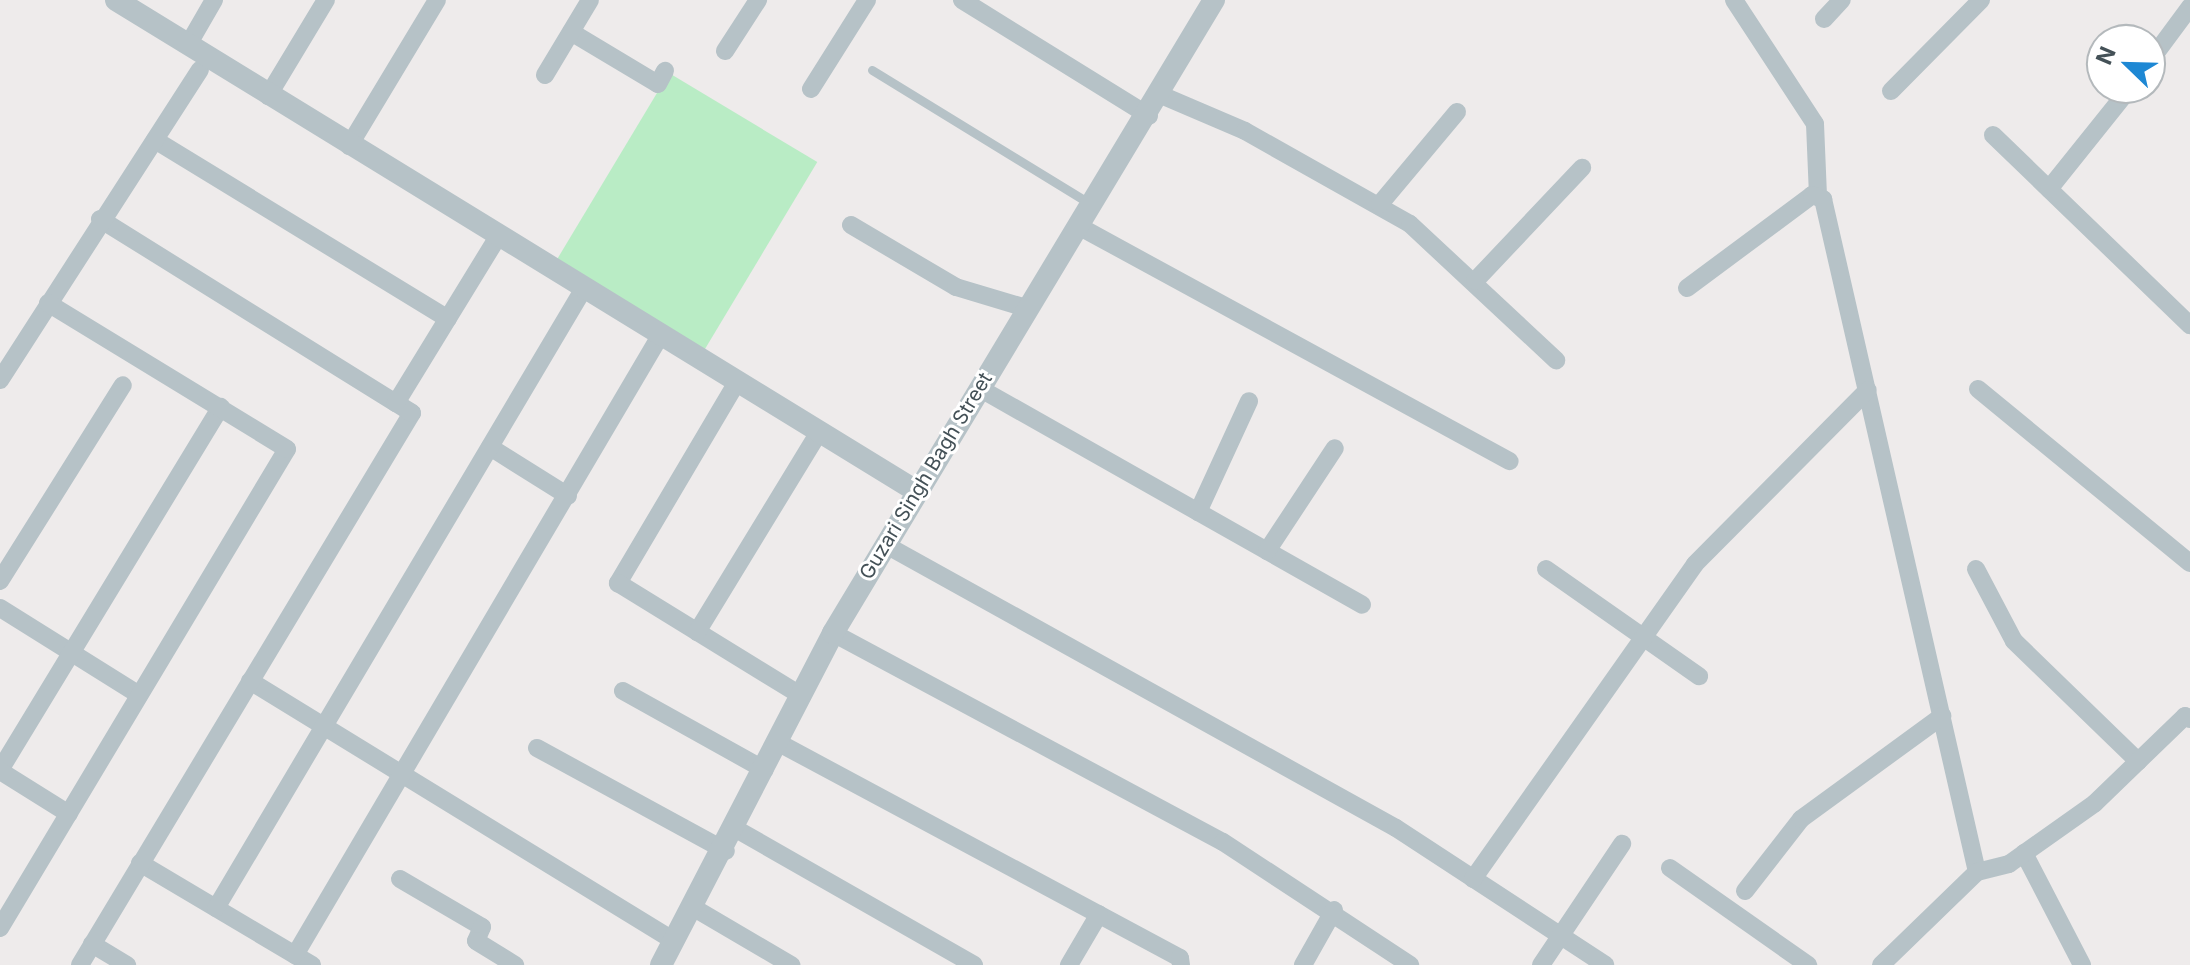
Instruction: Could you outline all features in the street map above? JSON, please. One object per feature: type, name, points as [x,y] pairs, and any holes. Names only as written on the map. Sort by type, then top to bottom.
[{"type":"street","points":[[116,0],[497,238],[918,492]]},
{"type":"street","points":[[188,45],[214,0]]},
{"type":"street","points":[[268,96],[326,0]]},
{"type":"street","points":[[349,146],[437,0]]},
{"type":"street","points":[[545,75],[590,0]]},
{"type":"street","points":[[725,51],[758,0]]},
{"type":"street","points":[[811,89],[867,0]]},
{"type":"street","points":[[962,0],[1149,116]]},
{"type":"street","name":"Guzari Singh Bagh Street","points":[[661,965],[726,851],[833,633],[1026,308],[1095,207],[1214,0]]},
{"type":"street","points":[[1734,0],[1815,124],[1818,197],[1868,390],[1977,872]]},
{"type":"street","points":[[1824,19],[1842,0]]},
{"type":"street","points":[[1891,91],[1981,0]]},
{"type":"street","points":[[2166,39],[2190,7]]},
{"type":"street","points":[[571,32],[658,84],[665,71]]},
{"type":"street","points":[[0,380],[100,219],[200,70]]},
{"type":"street","points":[[1161,95],[1380,204],[1475,281],[1556,360]]},
{"type":"street","points":[[2049,189],[2117,104]]},
{"type":"street","points":[[1380,204],[1457,112]]},
{"type":"street","points":[[1993,135],[2190,325]]},
{"type":"street","points":[[155,140],[448,319]]},
{"type":"street","points":[[1475,281],[1582,168]]},
{"type":"street","points":[[1687,288],[1818,197]]},
{"type":"street","points":[[80,965],[412,413],[100,219]]},
{"type":"street","points":[[851,225],[956,287],[1026,308]]},
{"type":"street","points":[[1082,228],[1510,461]]},
{"type":"street","points":[[396,403],[497,238]]},
{"type":"street","points":[[216,908],[583,290]]},
{"type":"street","points":[[0,928],[287,449],[48,303]]},
{"type":"street","points":[[140,863],[304,960],[404,778],[660,336]]},
{"type":"street","points":[[737,382],[618,583],[802,696]]},
{"type":"street","points":[[0,581],[123,385]]},
{"type":"street","points":[[979,388],[1362,605]]},
{"type":"street","points":[[1978,389],[2190,563]]},
{"type":"street","points":[[1473,879],[1641,636],[1695,564],[1868,390]]},
{"type":"street","points":[[1198,512],[1249,401]]},
{"type":"street","points":[[69,814],[0,771],[221,407]]},
{"type":"street","points":[[697,632],[819,432]]},
{"type":"street","points":[[490,447],[568,496]]},
{"type":"street","points":[[1267,551],[1335,448]]},
{"type":"street","points":[[886,545],[1396,828],[1559,938],[1605,965]]},
{"type":"street","points":[[1546,569],[1699,676]]},
{"type":"street","points":[[1976,569],[2014,641],[2138,761]]},
{"type":"street","points":[[0,608],[139,695]]},
{"type":"street","points":[[833,633],[1113,780],[1334,910],[1410,965]]},
{"type":"street","points":[[250,681],[675,941]]},
{"type":"street","points":[[623,691],[765,770]]},
{"type":"street","points":[[1745,891],[1801,819],[1942,716]]},
{"type":"street","points":[[1881,965],[1977,872],[2024,853],[2095,803],[2185,716],[2190,719]]},
{"type":"street","points":[[779,743],[1180,958],[1181,965]]},
{"type":"street","points":[[537,748],[726,851]]},
{"type":"street","points":[[736,829],[974,965]]},
{"type":"street","points":[[1541,965],[1622,844]]},
{"type":"street","points":[[2024,853],[2082,965]]},
{"type":"street","points":[[1670,868],[1808,965]]},
{"type":"street","points":[[400,879],[482,927],[476,941],[515,965]]},
{"type":"street","points":[[694,908],[791,965]]},
{"type":"street","points":[[1303,965],[1334,910]]},
{"type":"street","points":[[1072,964],[1099,914]]},
{"type":"street","points":[[92,944],[127,965]]},
{"type":"lane","points":[[872,70],[1095,207]]},
{"type":"green space","points":[[669,73],[817,162],[699,359],[551,270]]}]
